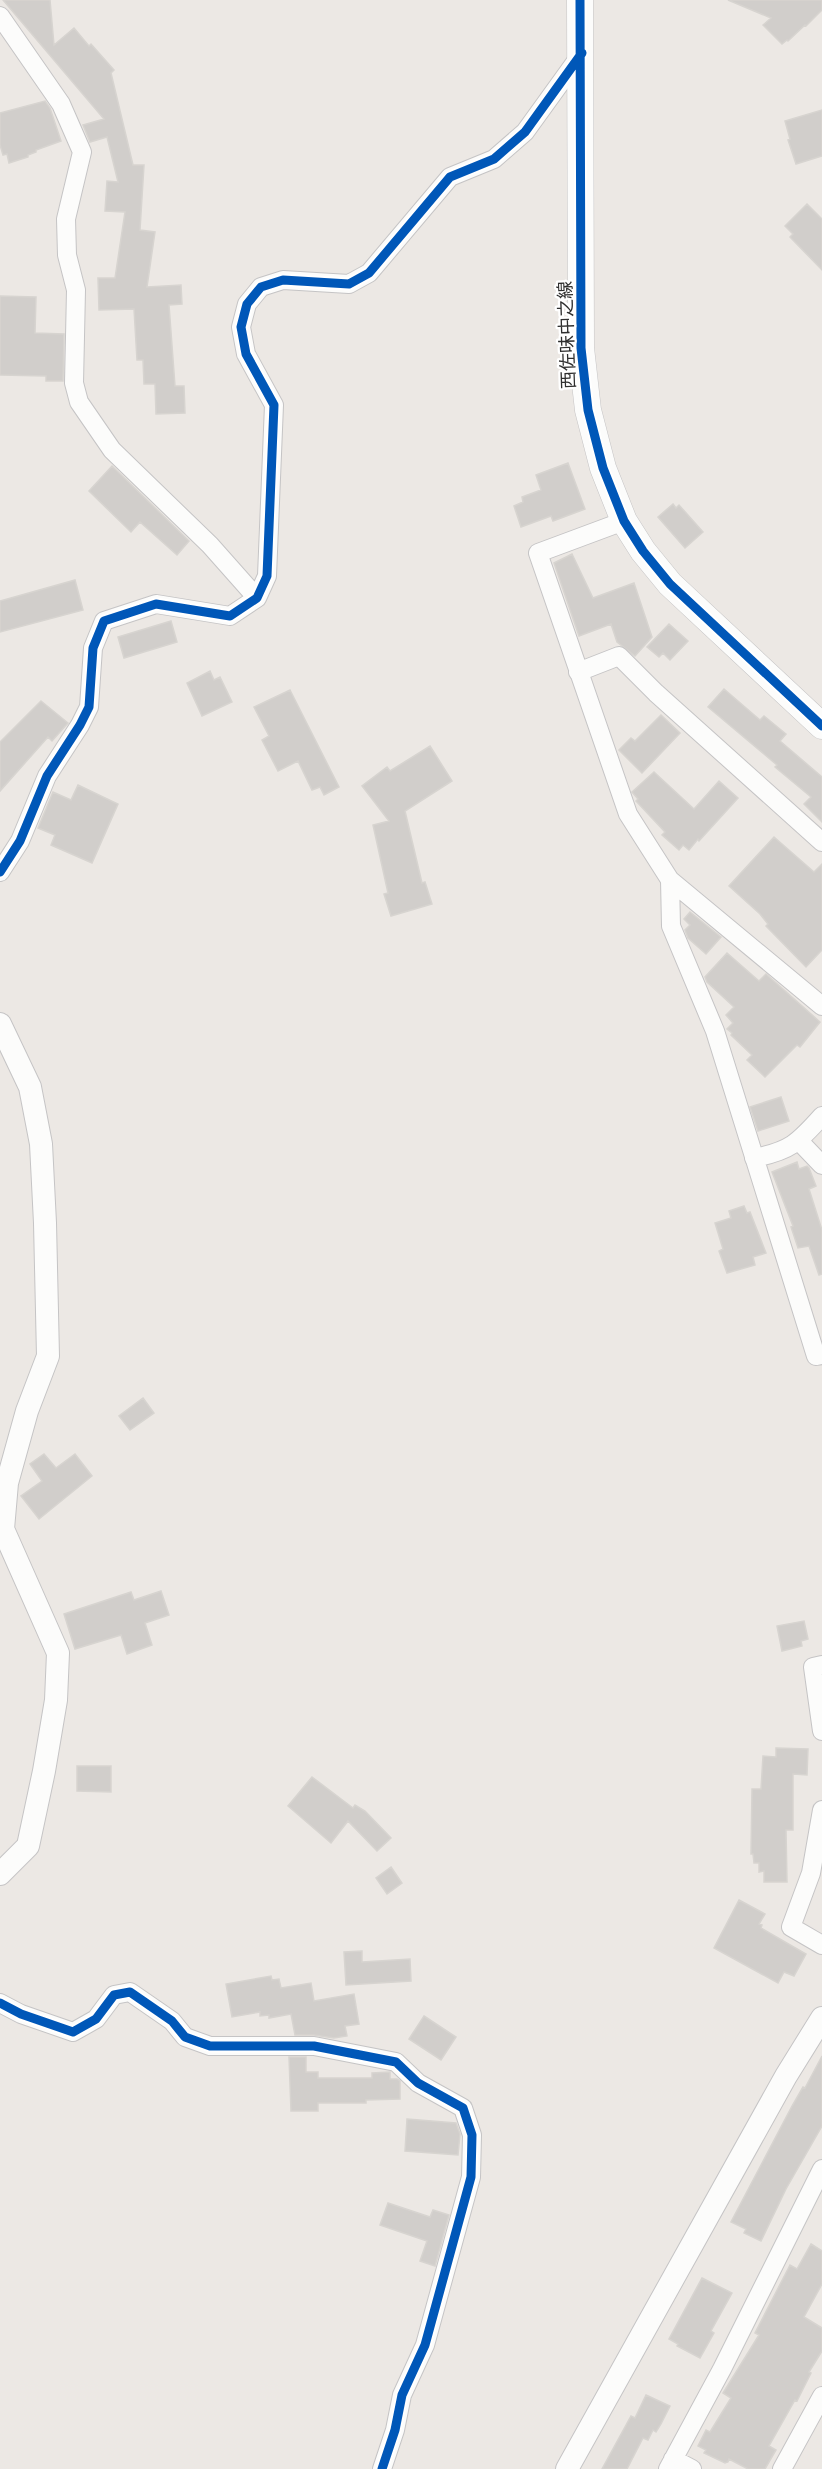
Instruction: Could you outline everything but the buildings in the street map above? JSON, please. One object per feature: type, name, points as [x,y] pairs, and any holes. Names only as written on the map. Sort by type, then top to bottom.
[{"type":"main road","name":"西佐味中之線","points":[[580,0],[582,53],[581,348],[588,410],[603,468],[624,521],[643,551],[670,584],[822,726]]},
{"type":"street","points":[[0,16],[61,104],[82,152],[66,219],[67,255],[76,290],[74,383],[79,402],[112,450],[186,520],[257,598]]},
{"type":"street","points":[[0,872],[20,841],[47,776],[89,707],[93,648],[104,621],[156,604],[230,616],[257,598],[267,576],[274,405],[246,354],[241,327],[247,304],[261,287],[283,279],[349,284],[369,273],[450,177],[494,159],[525,132],[582,53]]},
{"type":"street","points":[[624,521],[538,553],[628,814],[670,880],[822,1006]]},
{"type":"street","points":[[578,672],[619,656],[656,693],[822,842]]},
{"type":"street","points":[[670,880],[671,926],[715,1031],[816,1356],[822,1355]]},
{"type":"street","points":[[0,1024],[30,1087],[41,1144],[48,1356],[27,1411],[6,1483],[3,1529],[58,1653],[56,1700],[44,1771],[27,1846],[0,1874]]},
{"type":"street","points":[[754,1158],[780,1153],[799,1141],[822,1116]]},
{"type":"street","points":[[799,1141],[822,1166]]},
{"type":"street","points":[[822,1665],[813,1667],[822,1731]]},
{"type":"street","points":[[822,1810],[811,1873],[791,1927],[822,1945]]},
{"type":"street","points":[[0,2003],[21,2014],[73,2032],[96,2019],[114,1995],[130,1992],[172,2021],[185,2037],[210,2046],[314,2046],[396,2062],[418,2083],[463,2108],[472,2135],[471,2177],[425,2345],[402,2395],[395,2430],[382,2469]]},
{"type":"street","points":[[567,2469],[786,2076],[822,2018]]},
{"type":"street","points":[[692,2469],[671,2464],[722,2370],[822,2169]]},
{"type":"street","points":[[782,2469],[822,2396]]},
{"type":"cycle path","points":[[580,0],[581,348],[588,410],[603,468],[624,521],[643,551],[670,584],[822,726]]},
{"type":"cycle path","points":[[0,872],[20,841],[47,776],[89,707],[93,648],[104,621],[156,604],[230,616],[257,598],[267,576],[274,405],[246,354],[241,327],[247,304],[261,287],[283,280],[349,284],[369,273],[450,177],[494,159],[525,132],[582,53]]},
{"type":"cycle path","points":[[0,2003],[21,2014],[73,2032],[96,2019],[114,1995],[130,1992],[172,2021],[185,2037],[210,2046],[314,2046],[396,2062],[418,2083],[463,2108],[472,2135],[471,2177],[425,2345],[402,2395],[395,2430],[382,2469]]}]
